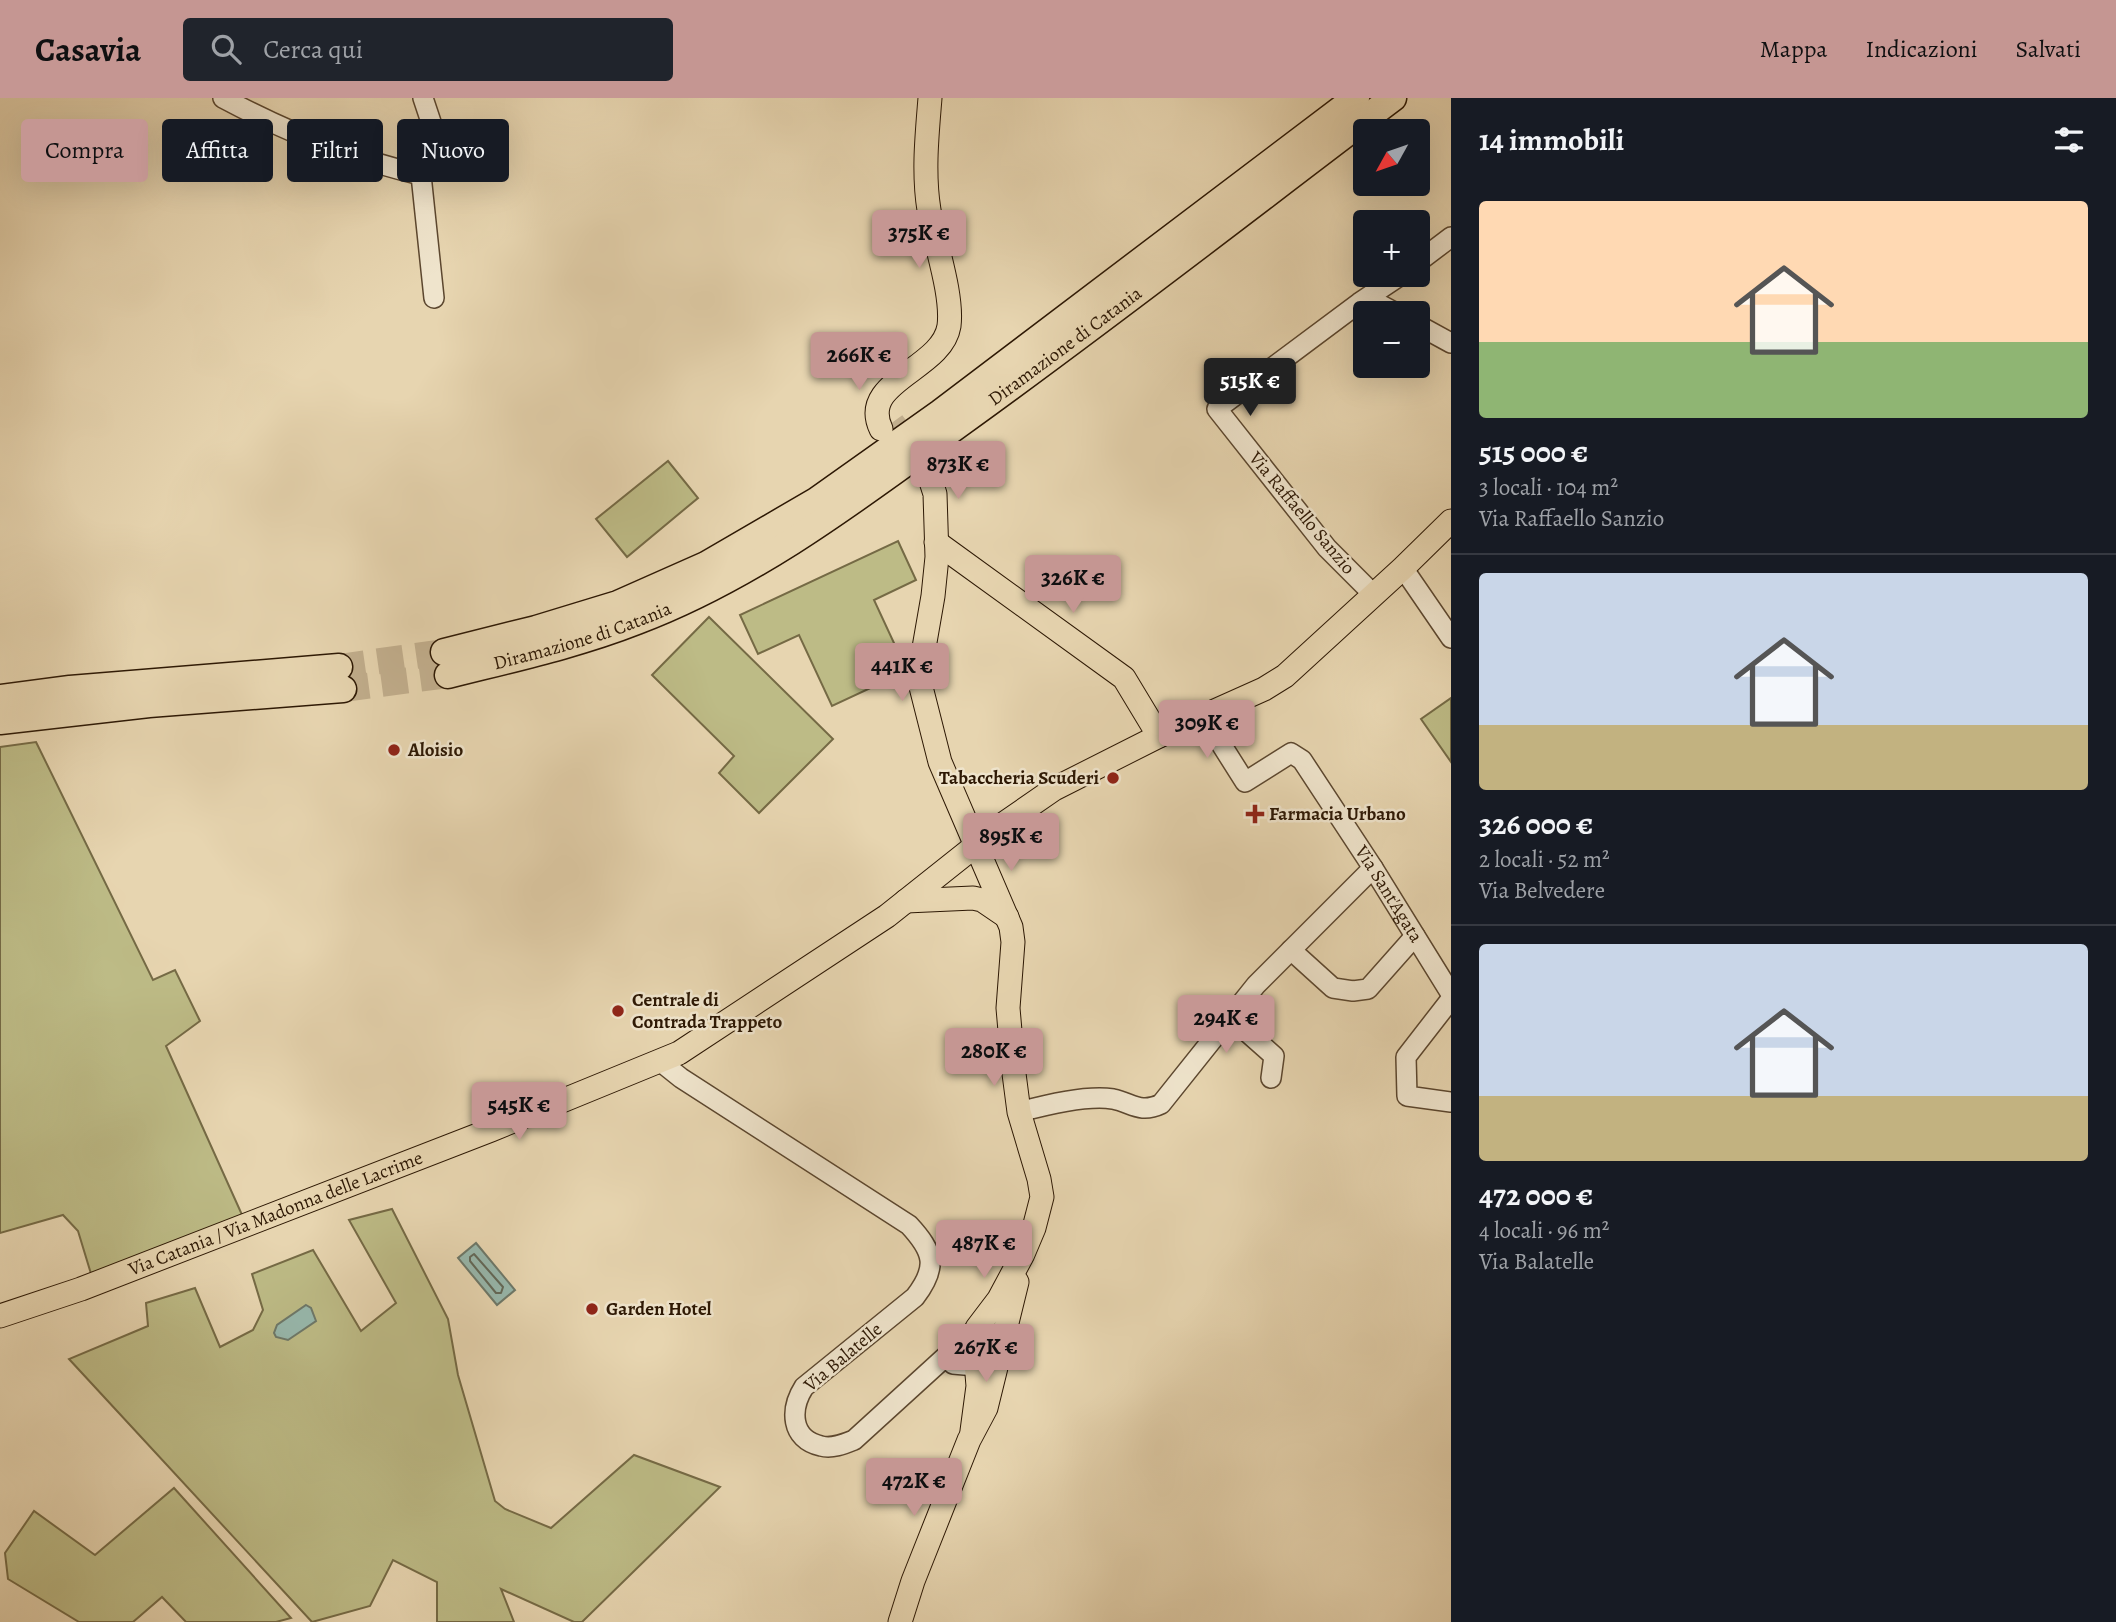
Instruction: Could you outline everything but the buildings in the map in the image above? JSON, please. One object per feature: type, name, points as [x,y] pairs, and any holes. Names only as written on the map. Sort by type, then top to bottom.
[{"type":"highway","name":"Diramazione di Catania","points":[[1356,98],[940,413],[816,501],[706,565],[618,604],[536,629],[446,663],[542,651],[637,621],[715,586],[830,518],[1027,375],[1394,98]]},
{"type":"highway","points":[[0,698],[70,688],[341,678],[0,721]]},
{"type":"main road","points":[[887,426],[907,376],[942,343],[950,316],[928,208],[925,150],[930,98]]},
{"type":"main road","points":[[920,472],[935,494],[936,541],[933,596],[921,666],[921,687],[940,762],[956,803],[977,844],[984,894],[1007,916],[1013,942],[1007,1008],[1019,1112],[1040,1179],[1042,1197],[1034,1228],[1023,1254],[999,1299],[977,1328],[974,1346],[977,1376],[972,1431]]},
{"type":"main road","name":"Via Catania / Via Madonna delle Lacrime","points":[[0,1316],[81,1289],[679,1054],[790,982],[906,901],[954,861],[1054,789],[1158,736],[1264,689],[1285,676],[1451,521]]},
{"type":"main road","points":[[936,541],[1124,678],[1158,736]]},
{"type":"main road","points":[[954,861],[983,879],[984,894]]},
{"type":"main road","points":[[906,901],[984,894]]},
{"type":"main road","points":[[900,1622],[913,1581],[972,1431],[986,1408],[1023,1254]]},
{"type":"street","points":[[223,98],[274,125],[397,169]]},
{"type":"street","points":[[423,98],[430,119]]},
{"type":"street","points":[[422,182],[434,298]]},
{"type":"street","points":[[1430,253],[1451,237]]},
{"type":"street","name":"Via Raffaello Sanzio","points":[[1374,595],[1327,548],[1217,410],[1383,287]]},
{"type":"street","points":[[1370,296],[1375,301]]},
{"type":"street","points":[[1430,332],[1451,343]]},
{"type":"street","points":[[1403,568],[1451,638]]},
{"type":"street","name":"Via Sant'Agata","points":[[1204,717],[1245,782],[1291,753],[1302,760],[1373,868],[1451,996]]},
{"type":"street","points":[[1019,1112],[1071,1101],[1112,1099],[1138,1108],[1151,1109],[1161,1104],[1256,985],[1373,868]]},
{"type":"street","points":[[1291,950],[1333,988],[1368,989],[1415,936]]},
{"type":"street","points":[[1451,996],[1406,1057],[1406,1097],[1451,1102]]},
{"type":"street","points":[[1230,1017],[1274,1056],[1271,1078]]},
{"type":"street","name":"Via Balatelle","points":[[662,1062],[681,1078],[909,1225],[924,1242],[930,1257],[931,1272],[915,1297],[804,1387],[796,1400],[794,1418],[799,1432],[822,1447],[840,1446],[855,1440],[943,1366]]},
{"type":"street","points":[[977,1328],[943,1366],[977,1376],[1001,1349]]},
{"type":"shaded area","points":[[668,461],[698,498],[627,557],[596,519]]},
{"type":"shaded area","points":[[898,541],[916,580],[874,600],[907,671],[832,706],[799,635],[758,654],[740,615]]},
{"type":"shaded area","points":[[709,617],[833,739],[759,813],[719,773],[734,756],[652,675]]},
{"type":"shaded area","points":[[1451,698],[1451,762],[1421,719]]},
{"type":"shaded area","points":[[36,742],[153,980],[175,970],[200,1021],[166,1046],[243,1217],[92,1277],[78,1231],[63,1215],[0,1233],[0,747]]},
{"type":"shaded area","points":[[392,1209],[448,1319],[458,1375],[495,1501],[505,1509],[551,1528],[634,1455],[720,1487],[582,1622],[574,1622],[501,1589],[514,1622],[437,1622],[437,1582],[393,1560],[370,1606],[312,1622],[69,1359],[148,1326],[146,1303],[195,1288],[220,1347],[253,1330],[263,1310],[252,1274],[313,1250],[361,1331],[396,1303],[349,1220]]},
{"type":"shaded area","points":[[174,1488],[291,1618],[276,1622],[186,1622],[162,1597],[133,1622],[79,1622],[8,1579],[5,1553],[34,1511],[95,1555]]},
{"type":"water","points":[[476,1243],[515,1290],[497,1305],[458,1258]]},
{"type":"water","points":[[306,1305],[311,1308],[316,1321],[288,1340],[276,1337],[274,1333],[277,1325]]},
{"type":"tunnel","points":[[893,422],[915,452]]},
{"type":"tunnel","points":[[339,667],[444,652]]},
{"type":"tunnel","points":[[343,689],[448,675]]},
{"type":"place","name":"Aloisio","points":[[394,750]]},
{"type":"place","name":"Tabaccheria Scuderi","points":[[1113,778]]},
{"type":"place","name":"Farmacia Urbano","points":[[1255,814]]},
{"type":"place","name":"Centrale di Contrada Trappeto","points":[[618,1011]]},
{"type":"place","name":"Garden Hotel","points":[[592,1309]]}]
